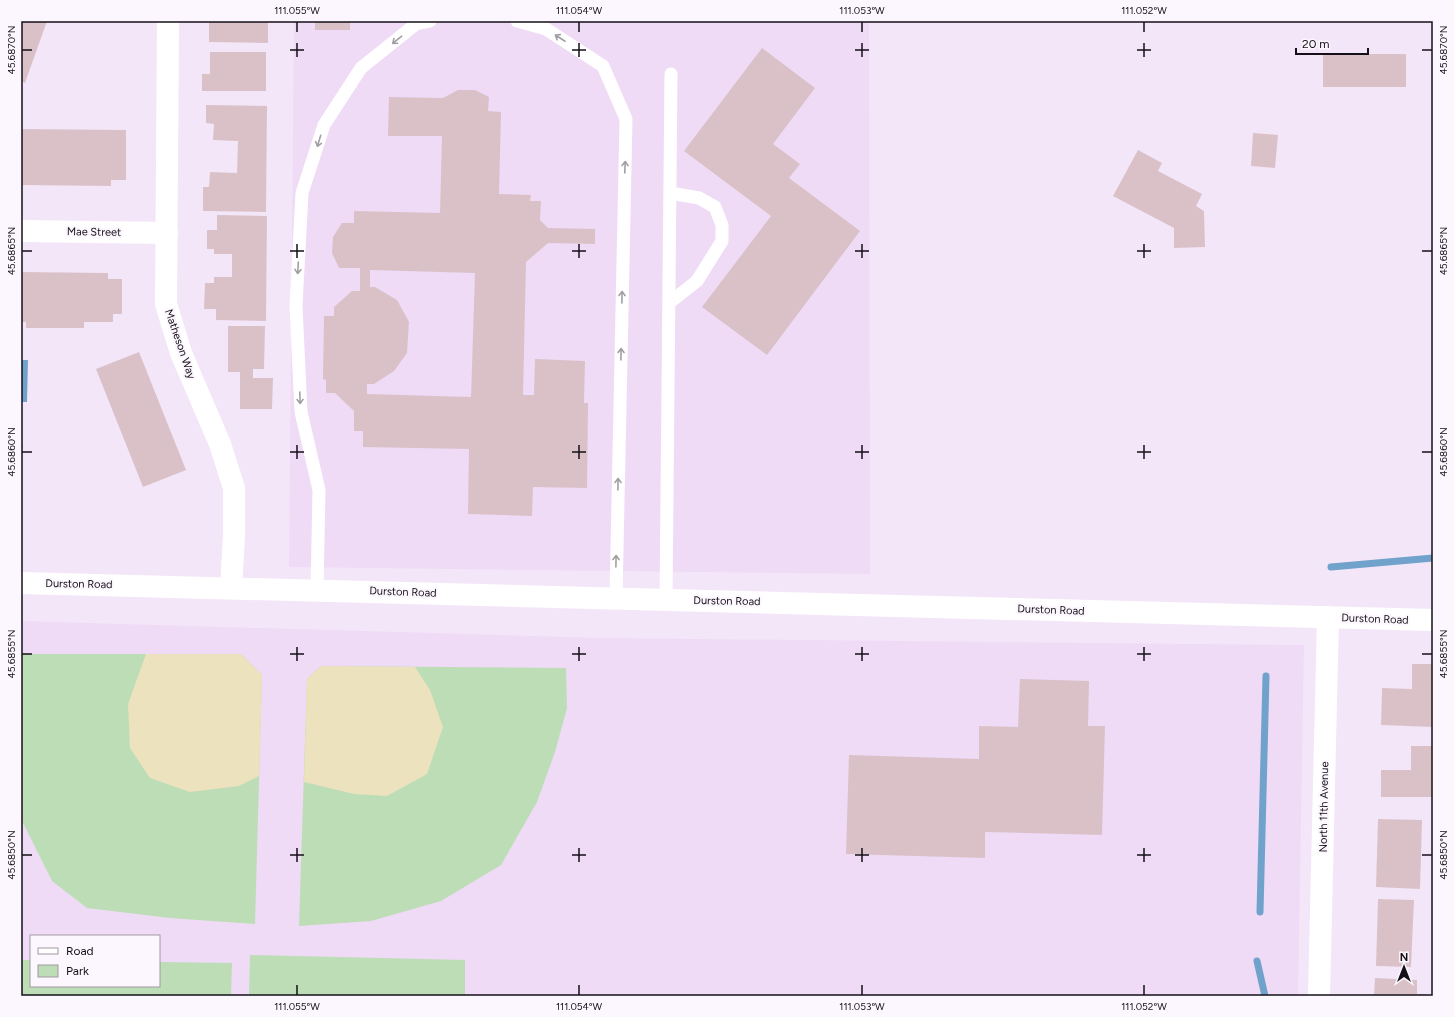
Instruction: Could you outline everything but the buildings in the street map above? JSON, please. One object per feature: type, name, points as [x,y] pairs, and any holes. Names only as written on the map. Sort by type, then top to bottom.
[{"type":"main road","name":"Matheson Way","points":[[168,21],[166,304],[181,353],[220,444],[234,488],[234,536],[231,588]]},
{"type":"main road","name":"Mae Street","points":[[21,231],[167,233]]},
{"type":"main road","name":"Durston Road","points":[[21,583],[1433,620]]},
{"type":"main road","name":"North 11th Avenue","points":[[1319,996],[1328,617]]},
{"type":"lane","points":[[317,590],[319,490],[301,412],[296,306],[302,193],[324,125],[361,68],[416,24],[430,21]]},
{"type":"lane","points":[[517,21],[546,29],[603,66],[626,119],[616,598]]},
{"type":"lane","points":[[666,600],[671,74]]},
{"type":"lane","points":[[669,304],[697,280],[722,242],[722,225],[715,207],[699,198],[670,193]]},
{"type":"shaded area","points":[[294,21],[869,21],[870,574],[289,567]]},
{"type":"shaded area","points":[[21,621],[600,638],[1304,645],[1298,996],[21,996]]},
{"type":"green space","points":[[21,654],[241,654],[262,675],[255,924],[170,918],[87,908],[52,881],[21,819]]},
{"type":"green space","points":[[321,666],[566,668],[567,708],[555,752],[537,802],[501,865],[441,901],[371,921],[299,926],[307,679]]},
{"type":"green space","points":[[250,955],[465,960],[465,996],[249,996]]},
{"type":"green space","points":[[21,960],[30,960],[30,987],[160,987],[160,962],[232,963],[231,996],[21,996]]},
{"type":"sand","points":[[146,654],[241,654],[262,675],[259,776],[239,786],[190,792],[150,778],[130,748],[128,704]]},
{"type":"sand","points":[[321,666],[415,667],[430,690],[443,727],[427,774],[387,796],[354,794],[304,782],[307,679]]},
{"type":"water","points":[[21,360],[28,360],[27,402],[21,402]]},
{"type":"waterway","points":[[1331,567],[1433,558]]},
{"type":"waterway","points":[[1260,912],[1266,676]]},
{"type":"waterway","points":[[1257,961],[1265,996]]}]
